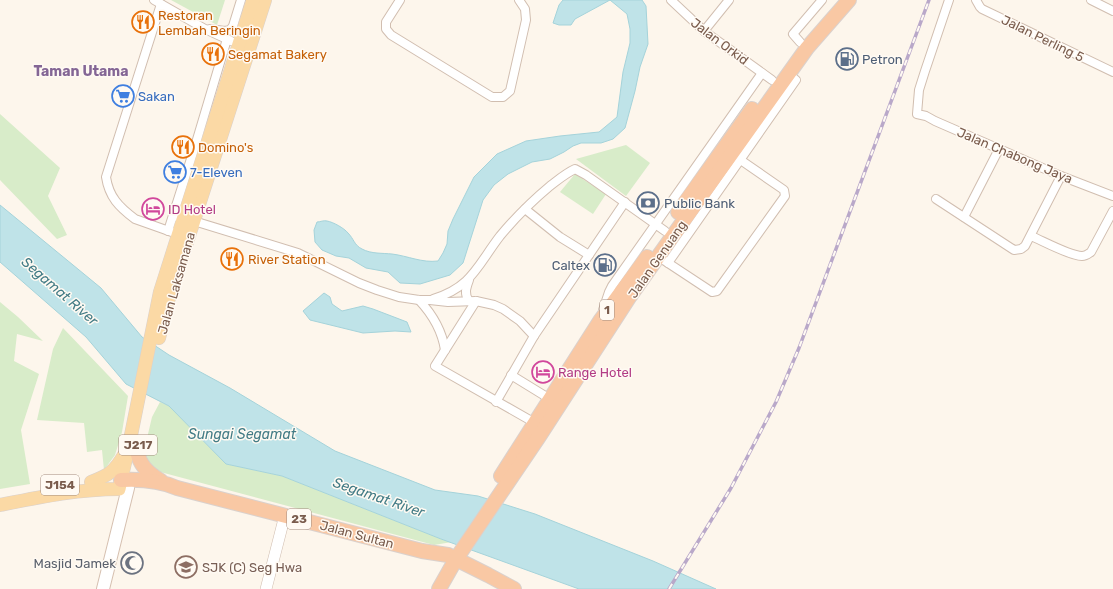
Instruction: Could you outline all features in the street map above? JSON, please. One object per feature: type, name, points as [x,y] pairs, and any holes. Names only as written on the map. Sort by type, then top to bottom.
[{"type":"highway","name":"Jalan Genuang","points":[[452,557],[505,479],[538,438],[587,362],[600,320],[660,228],[732,154],[767,77],[800,42],[836,0]]},
{"type":"highway","name":"Jalan Genuang","points":[[505,479],[535,423],[573,362],[664,260],[732,154],[788,74],[807,48],[849,0]]},
{"type":"highway","points":[[573,362],[579,359],[587,362]]},
{"type":"highway","points":[[133,447],[140,463],[146,470],[163,482]]},
{"type":"highway","name":"Jalan Sultan","points":[[124,484],[163,482],[177,488],[422,551],[452,557],[514,589]]},
{"type":"highway","name":"Jalan Sultan","points":[[124,484],[162,489],[177,488]]},
{"type":"highway","name":"Jalan Sultan","points":[[452,557],[496,589]]},
{"type":"highway","name":"1","points":[[428,589],[452,557]]},
{"type":"highway","name":"1","points":[[439,589],[452,557]]},
{"type":"main road","name":"Jalan Laksamana","points":[[245,46],[253,0]]},
{"type":"main road","name":"Jalan Laksamana","points":[[124,484],[133,447],[159,315],[168,301],[179,234],[245,46],[265,0]]},
{"type":"main road","points":[[91,482],[112,472],[133,447]]},
{"type":"main road","name":"J154","points":[[0,497],[60,485],[91,482],[124,484]]},
{"type":"main road","points":[[96,589],[124,484]]},
{"type":"main road","points":[[103,589],[124,484]]},
{"type":"main road","name":"J154","points":[[0,505],[67,492],[99,489],[124,484]]},
{"type":"street","points":[[154,0],[205,29],[245,46]]},
{"type":"street","points":[[205,29],[230,30],[233,26],[241,0]]},
{"type":"street","points":[[400,0],[386,22],[386,29],[391,35],[492,97],[503,97],[510,91],[526,20],[525,9],[519,0]]},
{"type":"street","name":"Jalan Orkid","points":[[670,0],[704,30],[767,77]]},
{"type":"street","points":[[704,30],[729,0]]},
{"type":"street","points":[[800,42],[793,34],[822,0]]},
{"type":"street","name":"Jalan Chabong Jaya","points":[[949,0],[920,86],[917,114],[926,116],[1061,176],[1113,196]]},
{"type":"street","name":"Jalan Perling 5","points":[[976,0],[982,9],[1113,72]]},
{"type":"street","points":[[1091,0],[1101,2],[1113,11]]},
{"type":"street","points":[[161,4],[106,177],[110,195],[135,219],[179,234]]},
{"type":"street","points":[[227,39],[196,143],[184,218],[298,253],[335,272],[377,290],[409,299],[448,302],[472,301],[503,308],[520,321],[534,336]]},
{"type":"street","points":[[430,300],[454,291],[469,279],[502,234],[525,209],[544,191],[570,171],[575,169],[625,202],[660,228],[767,77]]},
{"type":"street","points":[[964,217],[999,149]]},
{"type":"street","points":[[664,260],[712,292],[717,291],[786,196],[784,190],[732,154]]},
{"type":"street","points":[[936,199],[1014,250],[1021,249],[1031,236],[1061,176]]},
{"type":"street","points":[[496,402],[534,336],[625,202]]},
{"type":"street","points":[[525,209],[560,237],[589,255]]},
{"type":"street","points":[[1031,236],[1072,254],[1085,256],[1091,252],[1109,226],[1113,211]]},
{"type":"street","points":[[469,279],[466,296],[472,301]]},
{"type":"street","points":[[419,300],[438,324],[445,350]]},
{"type":"street","points":[[472,301],[435,366],[535,423]]},
{"type":"street","points":[[511,375],[550,399]]},
{"type":"street","points":[[266,589],[285,515]]},
{"type":"green space","points":[[171,0],[225,0],[217,25]]},
{"type":"green space","points":[[0,114],[60,168],[48,196],[67,235],[57,239],[0,180]]},
{"type":"green space","points":[[626,145],[650,163],[626,196],[576,159]]},
{"type":"green space","points":[[575,174],[606,194],[593,214],[560,192]]},
{"type":"green space","points":[[0,302],[43,341],[17,334],[14,361],[39,374],[21,430],[30,484],[0,489]]},
{"type":"green space","points":[[63,328],[128,396],[122,432],[115,455],[104,470],[102,450],[87,452],[84,423],[37,420],[53,349]]},
{"type":"green space","points":[[160,402],[169,406],[226,464],[282,476],[452,542],[434,545],[149,469],[144,451],[152,417]]},
{"type":"water","points":[[563,0],[610,0],[575,19],[571,25],[559,25],[553,23],[559,5]]},
{"type":"water","points":[[610,0],[642,0],[646,6],[648,44],[640,67],[625,128],[613,139],[601,143],[581,143],[550,159],[532,162],[508,174],[494,185],[483,200],[463,263],[450,275],[420,284],[400,283],[388,272],[366,268],[349,258],[336,256],[322,250],[315,242],[314,230],[317,222],[326,221],[344,229],[357,246],[366,251],[398,255],[426,261],[438,261],[447,244],[448,231],[453,219],[474,177],[497,154],[526,141],[599,132],[617,117],[623,72],[630,43],[630,29],[627,14]]},
{"type":"water","name":"Sungai Segamat","points":[[0,205],[101,288],[142,337],[169,355],[230,388],[335,451],[435,490],[478,496],[535,514],[653,561],[716,589],[579,589],[441,539],[282,476],[226,464],[169,406],[126,384],[86,337],[0,262]]},
{"type":"water","points":[[324,293],[330,297],[332,304],[342,311],[363,306],[373,309],[407,322],[411,332],[395,331],[363,333],[310,320],[303,311]]},
{"type":"railway","points":[[669,589],[731,488],[776,402],[799,348],[929,0]]},
{"type":"place","name":"Restoran Lembah Beringin","points":[[143,22]]},
{"type":"place","name":"Segamat Bakery","points":[[213,54]]},
{"type":"place","name":"Petron","points":[[847,59]]},
{"type":"place","name":"Sakan","points":[[123,96]]},
{"type":"place","name":"Domino's","points":[[183,147]]},
{"type":"place","name":"7-Eleven","points":[[175,172]]},
{"type":"place","name":"Public Bank","points":[[648,203]]},
{"type":"place","name":"ID Hotel","points":[[153,209]]},
{"type":"place","name":"River Station","points":[[232,259]]},
{"type":"place","name":"Caltex","points":[[605,265]]},
{"type":"place","name":"Range Hotel","points":[[543,372]]},
{"type":"place","name":"Masjid Jamek","points":[[132,563]]},
{"type":"place","name":"SJK (C) Seg Hwa","points":[[186,567]]},
{"type":"district","name":"Taman Utama","points":[[81,71]]},
{"type":"water label","name":"Segamat River","points":[[60,291]]},
{"type":"water label","name":"Segamat River","points":[[379,497]]}]
